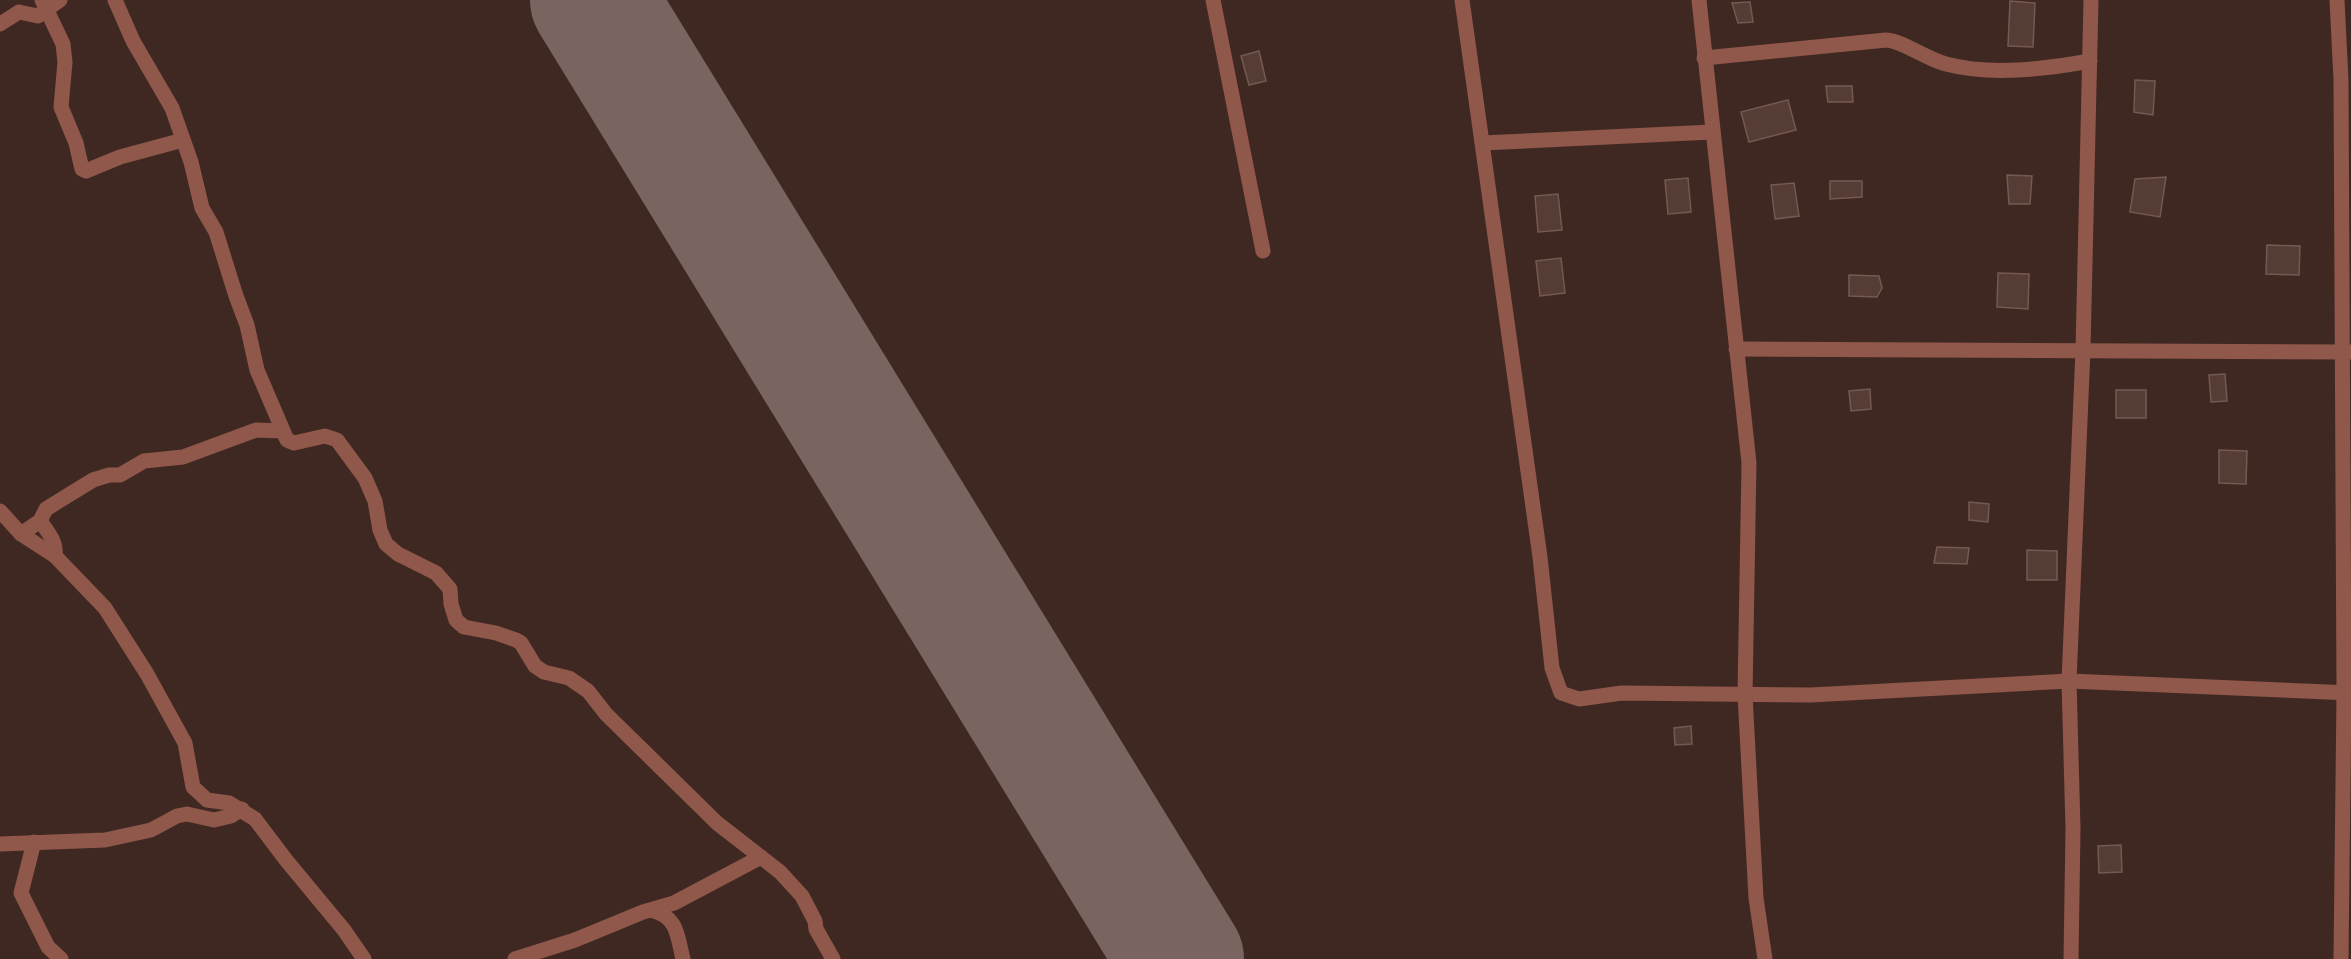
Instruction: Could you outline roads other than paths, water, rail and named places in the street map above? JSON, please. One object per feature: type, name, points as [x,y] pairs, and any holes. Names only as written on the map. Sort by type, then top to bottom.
[{"type":"street","points":[[115,0],[133,41],[172,108],[191,162],[202,208],[216,232],[247,325],[257,370],[287,440],[294,443],[326,436],[337,440],[368,486],[375,501],[380,530],[386,544],[398,554],[436,573],[450,589],[451,604],[456,620],[464,627],[496,633],[516,640],[521,643],[535,666],[544,672],[579,682],[606,714],[717,823],[780,872],[802,896],[815,921],[816,929],[833,959]]},
{"type":"street","points":[[1214,0],[1263,251]]},
{"type":"street","points":[[1462,0],[1540,557],[1552,668],[1561,693],[1579,699],[1622,693],[1811,695],[2068,681],[2348,693]]},
{"type":"street","points":[[1699,0],[1749,463],[1745,695],[1756,898],[1765,959]]},
{"type":"street","points":[[2071,959],[2073,829],[2068,681],[2083,350],[2091,0]]},
{"type":"street","points":[[2337,0],[2347,352],[2348,693],[2341,959]]},
{"type":"street","points":[[0,24],[19,12],[38,16],[50,3],[63,44],[65,62],[61,107],[76,142],[82,169],[92,170],[120,157],[183,140]]},
{"type":"street","points":[[1704,58],[1896,40],[1918,54],[1947,64],[1981,69],[2046,69],[2090,61]]},
{"type":"street","points":[[1482,143],[1712,132]]},
{"type":"street","points":[[1736,349],[2347,352]]},
{"type":"street","points":[[21,534],[40,521],[46,509],[93,480],[109,475],[120,475],[144,461],[183,457],[256,430],[282,431]]},
{"type":"street","points":[[0,510],[21,534],[55,556],[105,608],[147,674],[185,744],[193,787],[207,800],[228,803],[242,809],[255,819],[344,930],[364,959]]},
{"type":"street","points":[[40,521],[52,538],[56,548],[55,556]]},
{"type":"street","points":[[0,844],[105,840],[151,830],[177,816],[187,814],[214,820],[231,816],[242,809]]},
{"type":"street","points":[[34,842],[21,893],[48,947],[61,959]]},
{"type":"street","points":[[515,959],[575,940],[674,903],[761,857]]},
{"type":"street","points":[[674,903],[674,924],[683,959]]},
{"type":"street","points":[[651,910],[662,913],[674,924]]}]
